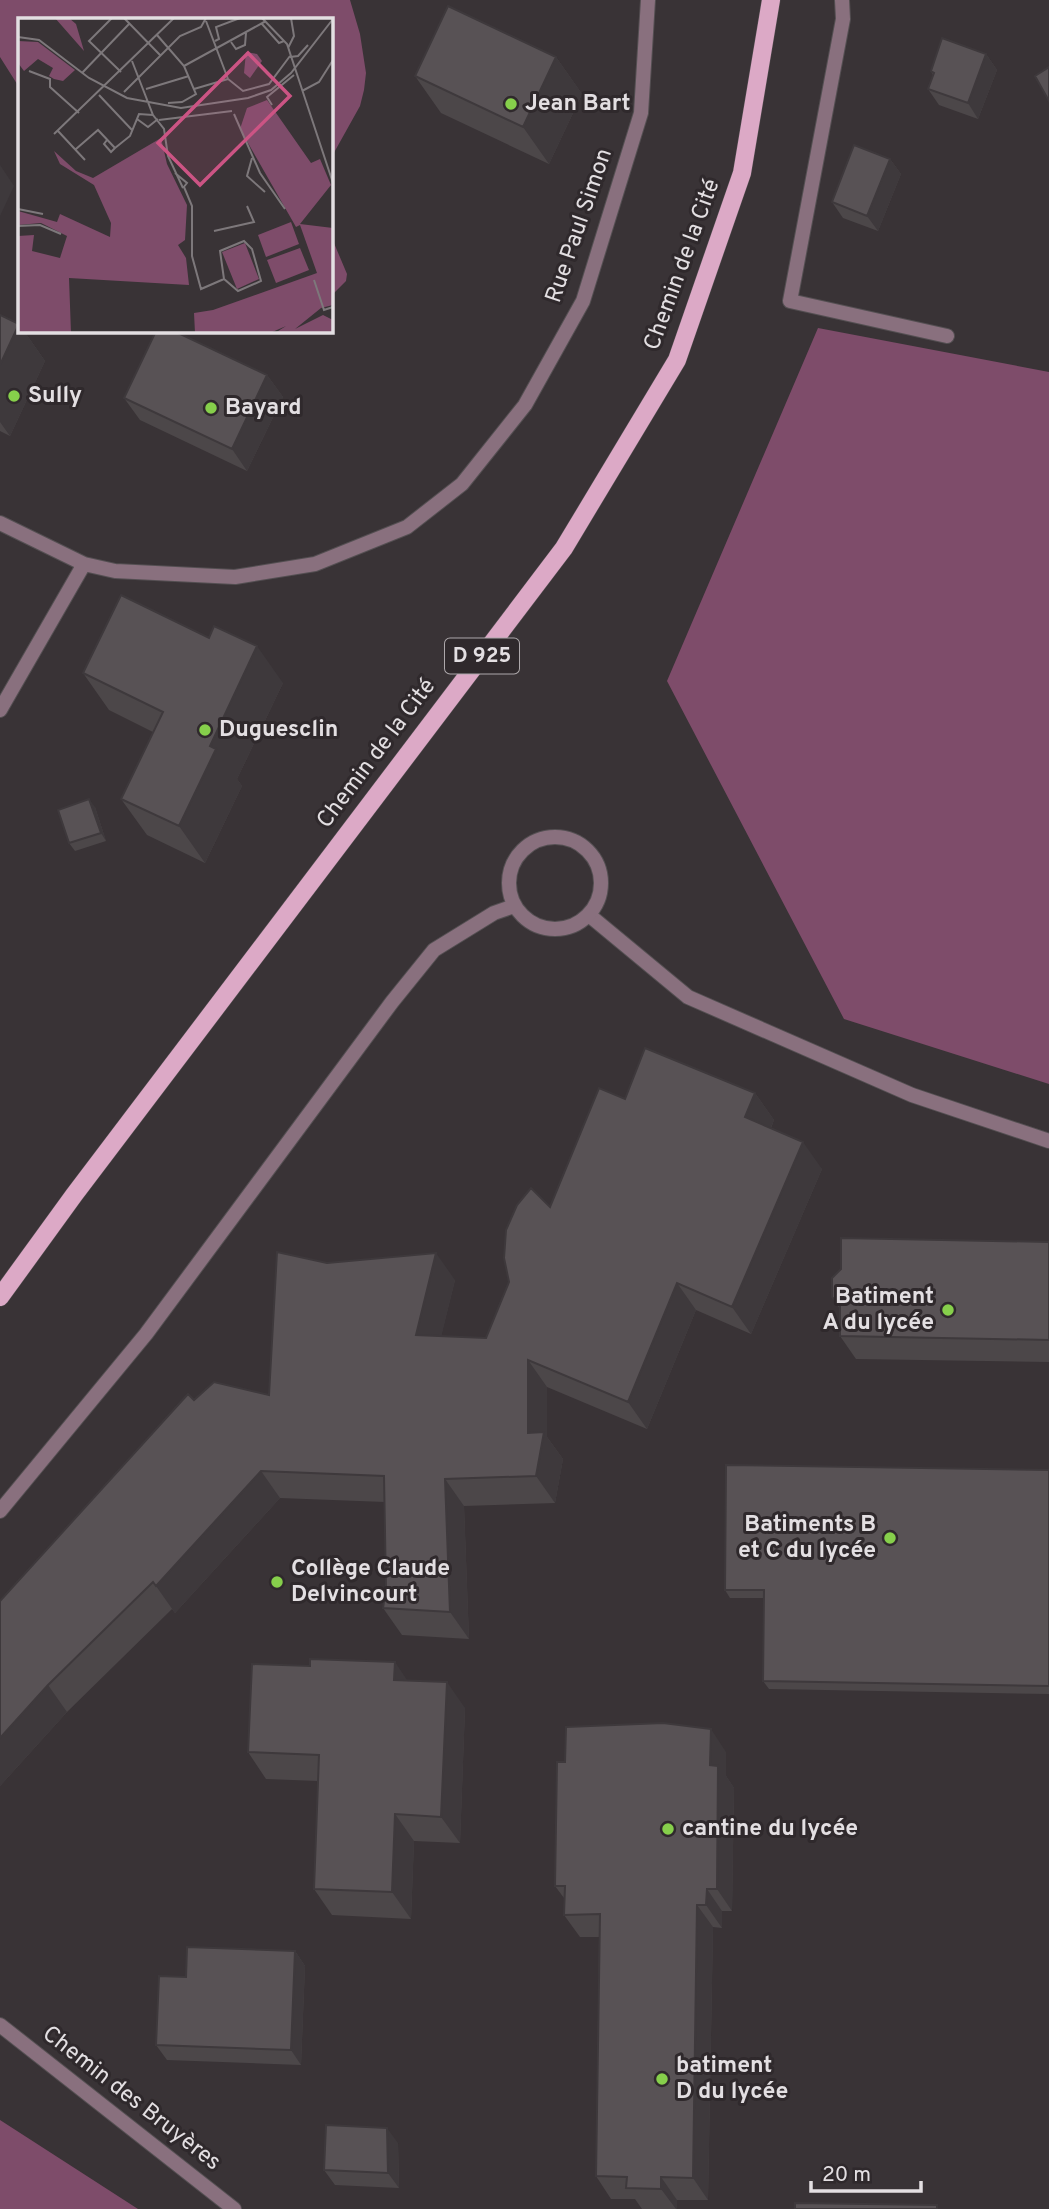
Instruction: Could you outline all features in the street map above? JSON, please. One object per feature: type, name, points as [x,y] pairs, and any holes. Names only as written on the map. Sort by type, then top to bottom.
[{"type":"main road","name":"Chemin de la Cité","points":[[0,1297],[74,1195],[564,548],[677,360],[742,173],[771,0]]},
{"type":"street","name":"Rue Paul Simon","points":[[0,523],[84,564],[115,571],[235,577],[315,564],[407,527],[462,484],[525,405],[583,301],[641,113],[648,0]]},
{"type":"street","points":[[842,0],[843,19],[790,301],[947,337]]},
{"type":"street","points":[[0,710],[84,564]]},
{"type":"street","points":[[553,836],[569,838],[583,845],[594,857],[600,871],[602,887],[598,902],[589,915],[564,929],[549,929],[523,917],[514,906],[509,883],[515,860],[531,844],[553,836]]},
{"type":"street","points":[[0,1511],[146,1334],[392,1002],[434,950],[494,913],[514,906]]},
{"type":"street","points":[[589,915],[688,997],[912,1096],[1049,1141]]},
{"type":"street","name":"Chemin des Bruyères","points":[[0,2025],[234,2209]]},
{"type":"shaded area","points":[[0,0],[350,0],[360,34],[366,73],[360,106],[332,156],[332,18],[18,18],[18,85],[0,57]]},
{"type":"shaded area","points":[[332,238],[347,274],[346,281],[332,295]]},
{"type":"shaded area","points":[[818,328],[1049,372],[1049,1084],[844,1019],[667,681]]},
{"type":"shaded area","points":[[0,2120],[138,2209],[0,2209]]},
{"type":"building","points":[[448,6],[556,57],[523,127],[415,76]]},
{"type":"building","points":[[942,38],[986,54],[968,103],[928,89]]},
{"type":"building","points":[[1049,67],[1049,101],[1035,76]]},
{"type":"building","points":[[854,145],[890,159],[867,216],[832,202]]},
{"type":"building","points":[[0,315],[18,324],[18,326],[0,365]]},
{"type":"building","name":"Bayard","points":[[156,332],[176,332],[267,375],[232,449],[124,398]]},
{"type":"building","points":[[121,595],[209,638],[214,626],[257,646],[210,746],[216,749],[179,826],[121,799],[163,712],[83,673]]},
{"type":"building","points":[[89,799],[101,833],[69,843],[58,810]]},
{"type":"building","points":[[645,1048],[755,1093],[745,1117],[803,1142],[732,1307],[677,1283],[628,1402],[528,1360],[528,1433],[544,1432],[536,1476],[445,1479],[450,1612],[383,1608],[386,1589],[384,1476],[261,1471],[156,1586],[153,1582],[48,1685],[0,1738],[0,1601],[188,1394],[194,1400],[214,1382],[269,1395],[277,1252],[327,1263],[436,1253],[416,1335],[486,1338],[509,1282],[504,1258],[506,1230],[517,1205],[531,1188],[550,1207],[599,1088],[625,1099]]},
{"type":"building","name":"Batiment A du lycée","points":[[841,1238],[1049,1242],[1049,1340],[840,1336],[840,1306],[832,1297],[832,1278],[841,1269]]},
{"type":"building","name":"Batiments B et C du lycée","points":[[726,1465],[1049,1470],[1049,1686],[763,1681],[764,1590],[725,1590]]},
{"type":"building","points":[[310,1659],[395,1662],[394,1680],[447,1682],[441,1817],[395,1814],[392,1892],[314,1889],[319,1755],[248,1752],[252,1664],[310,1666]]},
{"type":"building","name":"batiment D du lycée","points":[[663,1723],[711,1729],[710,1765],[718,1766],[717,1889],[707,1889],[706,1905],[697,1905],[693,2178],[661,2177],[661,2189],[626,2188],[627,2177],[596,2176],[600,1914],[564,1915],[565,1886],[555,1886],[557,1762],[565,1762],[566,1727]]},
{"type":"building","points":[[187,1947],[295,1951],[291,2050],[156,2045],[159,1976],[186,1977]]},
{"type":"building","points":[[326,2125],[387,2128],[388,2173],[324,2170]]},
{"type":"building","points":[[795,2203],[937,2205],[937,2209],[795,2209]]},
{"type":"place","name":"Jean Bart","points":[[511,104]]},
{"type":"place","name":"Sully","points":[[14,396]]},
{"type":"place","name":"Bayard","points":[[211,408]]},
{"type":"place","name":"Duguesclin","points":[[205,730]]},
{"type":"place","name":"Batiment A du lycée","points":[[948,1310]]},
{"type":"place","name":"Batiments B et C du lycée","points":[[890,1538]]},
{"type":"place","name":"Collège Claude Delvincourt","points":[[277,1582]]},
{"type":"place","name":"cantine du lycée","points":[[668,1829]]},
{"type":"place","name":"batiment D du lycée","points":[[662,2079]]}]
